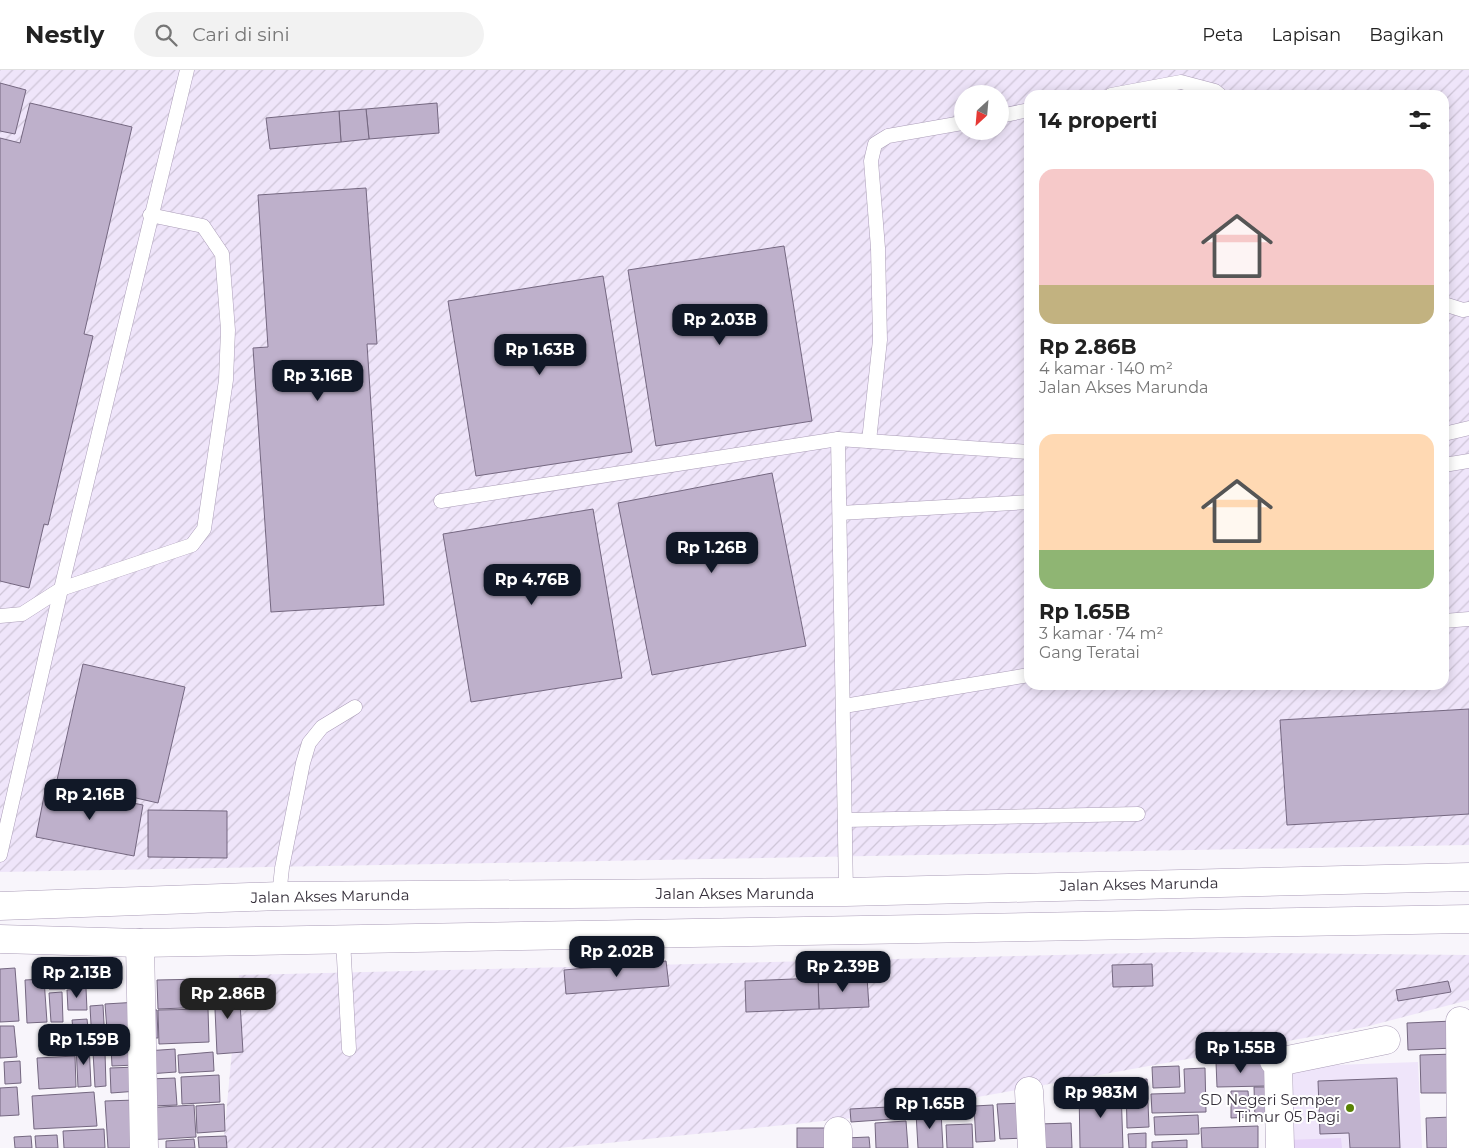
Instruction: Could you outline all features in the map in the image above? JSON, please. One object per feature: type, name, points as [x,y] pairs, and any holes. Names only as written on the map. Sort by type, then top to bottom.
[{"type":"main road","name":"Jalan Akses Marunda","points":[[0,906],[279,896],[846,892],[1469,877]]},
{"type":"main road","points":[[0,939],[140,943],[1469,919]]},
{"type":"main road","points":[[140,943],[144,1148]]},
{"type":"main road","points":[[1460,1021],[1461,1148]]},
{"type":"main road","points":[[1280,1148],[1276,1061],[1386,1040]]},
{"type":"main road","points":[[1029,1091],[1032,1148]]},
{"type":"lane","points":[[0,855],[150,215],[187,70]]},
{"type":"lane","points":[[1138,90],[1182,82],[1215,90]]},
{"type":"lane","points":[[1009,114],[1024,111]]},
{"type":"lane","points":[[869,441],[880,340],[878,248],[871,160],[875,144],[888,136],[954,124]]},
{"type":"lane","points":[[0,616],[22,614],[61,589],[192,545],[204,529],[226,380],[228,330],[222,254],[203,226],[150,215]]},
{"type":"lane","points":[[1449,306],[1463,310],[1469,309]]},
{"type":"lane","points":[[1449,433],[1469,428]]},
{"type":"lane","points":[[838,439],[846,892]]},
{"type":"lane","points":[[441,501],[838,439],[1024,452]]},
{"type":"lane","points":[[1449,465],[1469,461]]},
{"type":"lane","points":[[840,513],[1024,502]]},
{"type":"lane","points":[[1449,621],[1469,619]]},
{"type":"lane","points":[[844,706],[1024,675]]},
{"type":"lane","points":[[279,896],[288,839],[303,763],[309,743],[322,727],[355,707]]},
{"type":"lane","points":[[845,820],[1138,814]]},
{"type":"lane","points":[[343,940],[349,1049]]},
{"type":"shaded area","points":[[0,70],[1469,70],[1469,845],[0,872]]},
{"type":"shaded area","points":[[1181,952],[1469,955],[1469,1000],[1365,1027],[872,1116],[559,1148],[223,1148],[239,975]]},
{"type":"shaded area","name":"SD Negeri Semper Timur 05 Pagi","points":[[1418,1062],[1422,1148],[1282,1148],[1278,1067]]},
{"type":"shaded area","points":[[1341,1138],[1342,1148],[1289,1148],[1288,1140]]},
{"type":"building","points":[[0,83],[26,90],[15,134],[0,131]]},
{"type":"building","points":[[30,103],[132,127],[84,334],[93,336],[48,525],[44,524],[29,588],[0,581],[0,138],[20,143]]},
{"type":"building","points":[[437,103],[439,133],[369,139],[366,109]]},
{"type":"building","points":[[366,109],[369,139],[341,142],[339,111]]},
{"type":"building","points":[[339,111],[341,142],[270,149],[266,118]]},
{"type":"building","points":[[366,188],[377,344],[367,344],[384,605],[271,612],[253,348],[268,347],[258,195]]},
{"type":"building","points":[[784,246],[812,421],[656,446],[628,270]]},
{"type":"building","points":[[603,276],[632,452],[476,476],[448,301]]},
{"type":"building","points":[[772,473],[806,646],[652,675],[618,503]]},
{"type":"building","points":[[593,509],[622,678],[471,702],[443,534]]},
{"type":"building","points":[[83,664],[185,687],[158,803],[57,780]]},
{"type":"building","points":[[1469,709],[1469,814],[1287,825],[1280,720]]},
{"type":"building","points":[[46,786],[143,805],[134,856],[36,837]]},
{"type":"building","points":[[148,810],[227,811],[227,858],[148,857]]},
{"type":"building","points":[[666,961],[669,986],[566,994],[564,970]]},
{"type":"building","points":[[94,963],[95,982],[70,984],[68,965]]},
{"type":"building","points":[[47,964],[64,964],[65,989],[49,989]]},
{"type":"building","points":[[1152,964],[1153,986],[1113,987],[1112,965]]},
{"type":"building","points":[[15,968],[19,1021],[0,1022],[0,969]]},
{"type":"building","points":[[867,977],[869,1007],[819,1009],[818,978]]},
{"type":"building","points":[[818,978],[819,1009],[746,1012],[745,981]]},
{"type":"building","points":[[44,979],[47,1022],[27,1023],[25,980]]},
{"type":"building","points":[[206,979],[208,1007],[158,1009],[157,980]]},
{"type":"building","points":[[1448,981],[1451,992],[1398,1001],[1396,990]]},
{"type":"building","points":[[239,986],[243,1052],[217,1054],[214,987]]},
{"type":"building","points":[[86,988],[87,1010],[68,1010],[67,990]]},
{"type":"building","points":[[62,992],[63,1022],[51,1022],[49,993]]},
{"type":"building","points":[[139,1002],[141,1041],[108,1043],[105,1004]]},
{"type":"building","points":[[103,1005],[105,1042],[92,1043],[90,1006]]},
{"type":"building","points":[[208,1009],[209,1042],[159,1044],[158,1010]]},
{"type":"building","points":[[145,1010],[157,1010],[158,1038],[146,1038]]},
{"type":"building","points":[[87,1019],[89,1038],[74,1039],[72,1020]]},
{"type":"building","points":[[1453,1021],[1454,1048],[1408,1050],[1407,1023]]},
{"type":"building","points":[[0,1026],[14,1026],[17,1057],[0,1058]]},
{"type":"building","points":[[69,1026],[71,1051],[51,1052],[50,1027]]},
{"type":"building","points":[[89,1044],[91,1086],[78,1087],[76,1045]]},
{"type":"building","points":[[135,1046],[136,1065],[112,1066],[111,1047]]},
{"type":"building","points":[[175,1049],[176,1072],[148,1074],[146,1051]]},
{"type":"building","points":[[93,1052],[105,1052],[106,1086],[95,1087]]},
{"type":"building","points":[[213,1052],[214,1071],[179,1073],[178,1055]]},
{"type":"building","points":[[1456,1054],[1457,1093],[1421,1093],[1420,1055]]},
{"type":"building","points":[[75,1056],[76,1087],[39,1089],[37,1058]]},
{"type":"building","points":[[20,1061],[21,1083],[5,1084],[4,1062]]},
{"type":"building","points":[[1265,1061],[1266,1086],[1217,1087],[1216,1062]]},
{"type":"building","points":[[1179,1066],[1180,1087],[1153,1088],[1152,1067]]},
{"type":"building","points":[[137,1067],[138,1091],[111,1093],[110,1068]]},
{"type":"building","points":[[1205,1068],[1206,1112],[1152,1113],[1151,1094],[1185,1093],[1184,1069]]},
{"type":"building","points":[[219,1075],[220,1102],[182,1104],[181,1077]]},
{"type":"building","points":[[175,1078],[177,1105],[151,1106],[149,1079]]},
{"type":"building","points":[[1397,1078],[1400,1148],[1350,1148],[1349,1133],[1320,1134],[1318,1081]]},
{"type":"building","points":[[1147,1079],[1149,1127],[1127,1128],[1126,1080]]},
{"type":"building","points":[[17,1087],[19,1115],[0,1116],[0,1088]]},
{"type":"building","points":[[1254,1087],[1269,1087],[1270,1117],[1255,1118]]},
{"type":"building","points":[[1121,1089],[1123,1148],[1080,1148],[1079,1090]]},
{"type":"building","points":[[1231,1091],[1248,1091],[1250,1117],[1231,1118]]},
{"type":"building","points":[[94,1092],[97,1126],[34,1129],[32,1096]]},
{"type":"building","points":[[136,1100],[139,1148],[108,1148],[105,1101]]},
{"type":"building","points":[[1024,1103],[1026,1138],[1000,1139],[997,1104]]},
{"type":"building","points":[[224,1104],[225,1131],[197,1133],[196,1106]]},
{"type":"building","points":[[194,1105],[196,1137],[147,1140],[145,1108]]},
{"type":"building","points":[[993,1105],[995,1141],[976,1142],[974,1106]]},
{"type":"building","points":[[907,1106],[908,1118],[851,1122],[850,1109]]},
{"type":"building","points":[[941,1112],[943,1148],[918,1148],[916,1113]]},
{"type":"building","points":[[1198,1115],[1199,1134],[1155,1135],[1154,1117]]},
{"type":"building","points":[[1452,1117],[1452,1148],[1427,1148],[1426,1118]]},
{"type":"building","points":[[906,1121],[908,1148],[876,1148],[875,1123]]},
{"type":"building","points":[[1071,1123],[1072,1148],[1039,1148],[1039,1124]]},
{"type":"building","points":[[972,1124],[973,1148],[947,1148],[946,1125]]},
{"type":"building","points":[[1258,1126],[1258,1148],[1202,1148],[1201,1128]]},
{"type":"building","points":[[797,1128],[828,1128],[828,1148],[797,1148]]},
{"type":"building","points":[[104,1129],[105,1148],[64,1148],[63,1131]]},
{"type":"building","points":[[1146,1133],[1146,1148],[1129,1148],[1128,1134]]},
{"type":"building","points":[[57,1135],[58,1148],[36,1148],[35,1136]]},
{"type":"building","points":[[31,1136],[32,1148],[15,1148],[14,1137]]},
{"type":"building","points":[[226,1136],[227,1148],[199,1148],[198,1137]]},
{"type":"building","points":[[869,1137],[870,1148],[845,1148],[845,1138]]},
{"type":"building","points":[[194,1139],[195,1148],[166,1148],[166,1141]]},
{"type":"building","points":[[1187,1140],[1187,1148],[1152,1148],[1152,1142]]},
{"type":"place","name":"SD Negeri Semper Timur 05 Pagi","points":[[1350,1108]]}]
